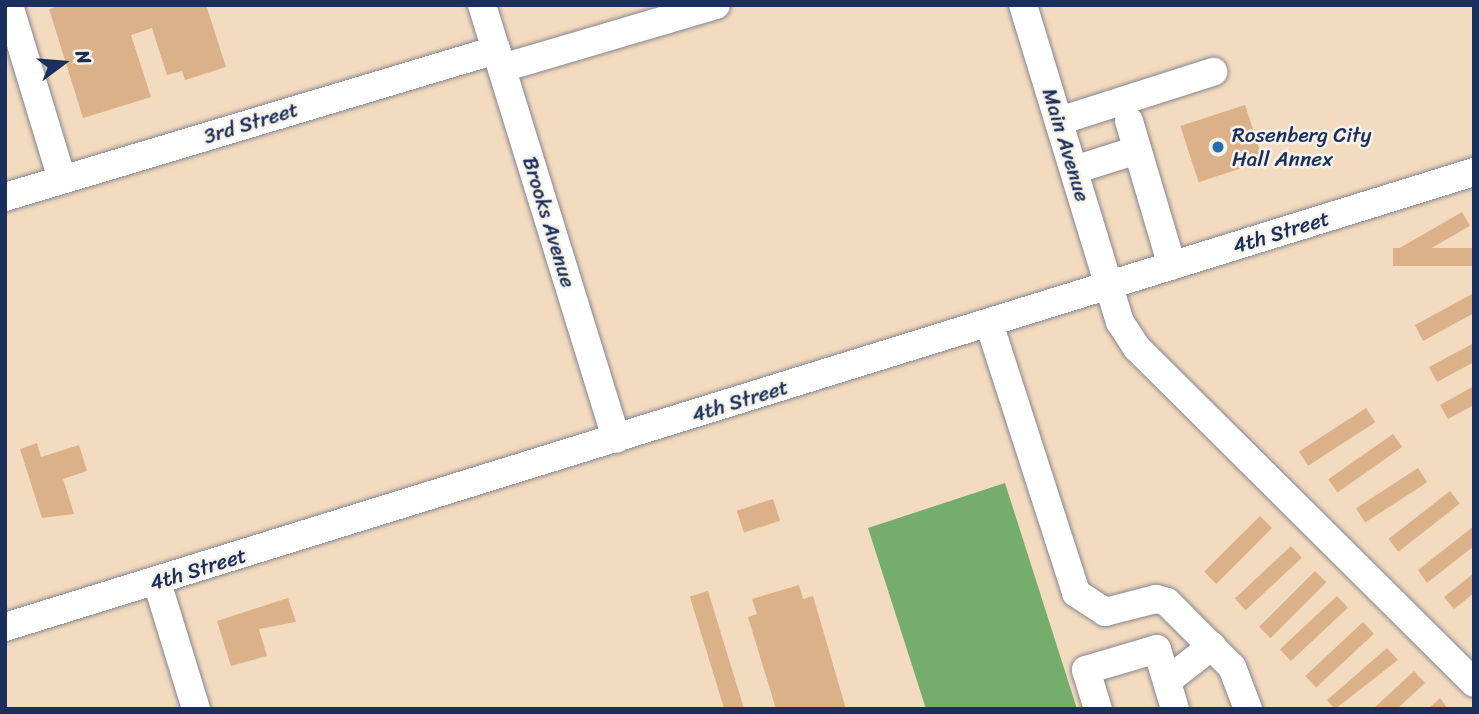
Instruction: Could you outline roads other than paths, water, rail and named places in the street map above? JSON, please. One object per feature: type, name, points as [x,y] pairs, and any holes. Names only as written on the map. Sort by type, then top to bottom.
[{"type":"street","points":[[9,5],[62,179]]},
{"type":"street","name":"Brooks Avenue","points":[[482,5],[616,439]]},
{"type":"street","name":"3rd Street","points":[[5,197],[499,59],[716,5]]},
{"type":"street","name":"Main Avenue","points":[[1023,5],[1120,322],[1137,348],[1474,683]]},
{"type":"street","points":[[1059,121],[1213,72]]},
{"type":"street","points":[[1129,121],[1172,266]]},
{"type":"street","points":[[1074,170],[1137,150]]},
{"type":"street","name":"4th Street","points":[[5,627],[1474,172]]},
{"type":"street","points":[[989,323],[1076,593],[1105,612],[1156,599],[1167,603],[1232,667],[1248,709]]},
{"type":"street","points":[[157,582],[196,709]]},
{"type":"street","points":[[1167,681],[1212,646]]},
{"type":"street","points":[[1098,709],[1086,670],[1157,649],[1175,709]]},
{"type":"place","name":"Rosenberg City Hall Annex","points":[[1218,147]]}]
